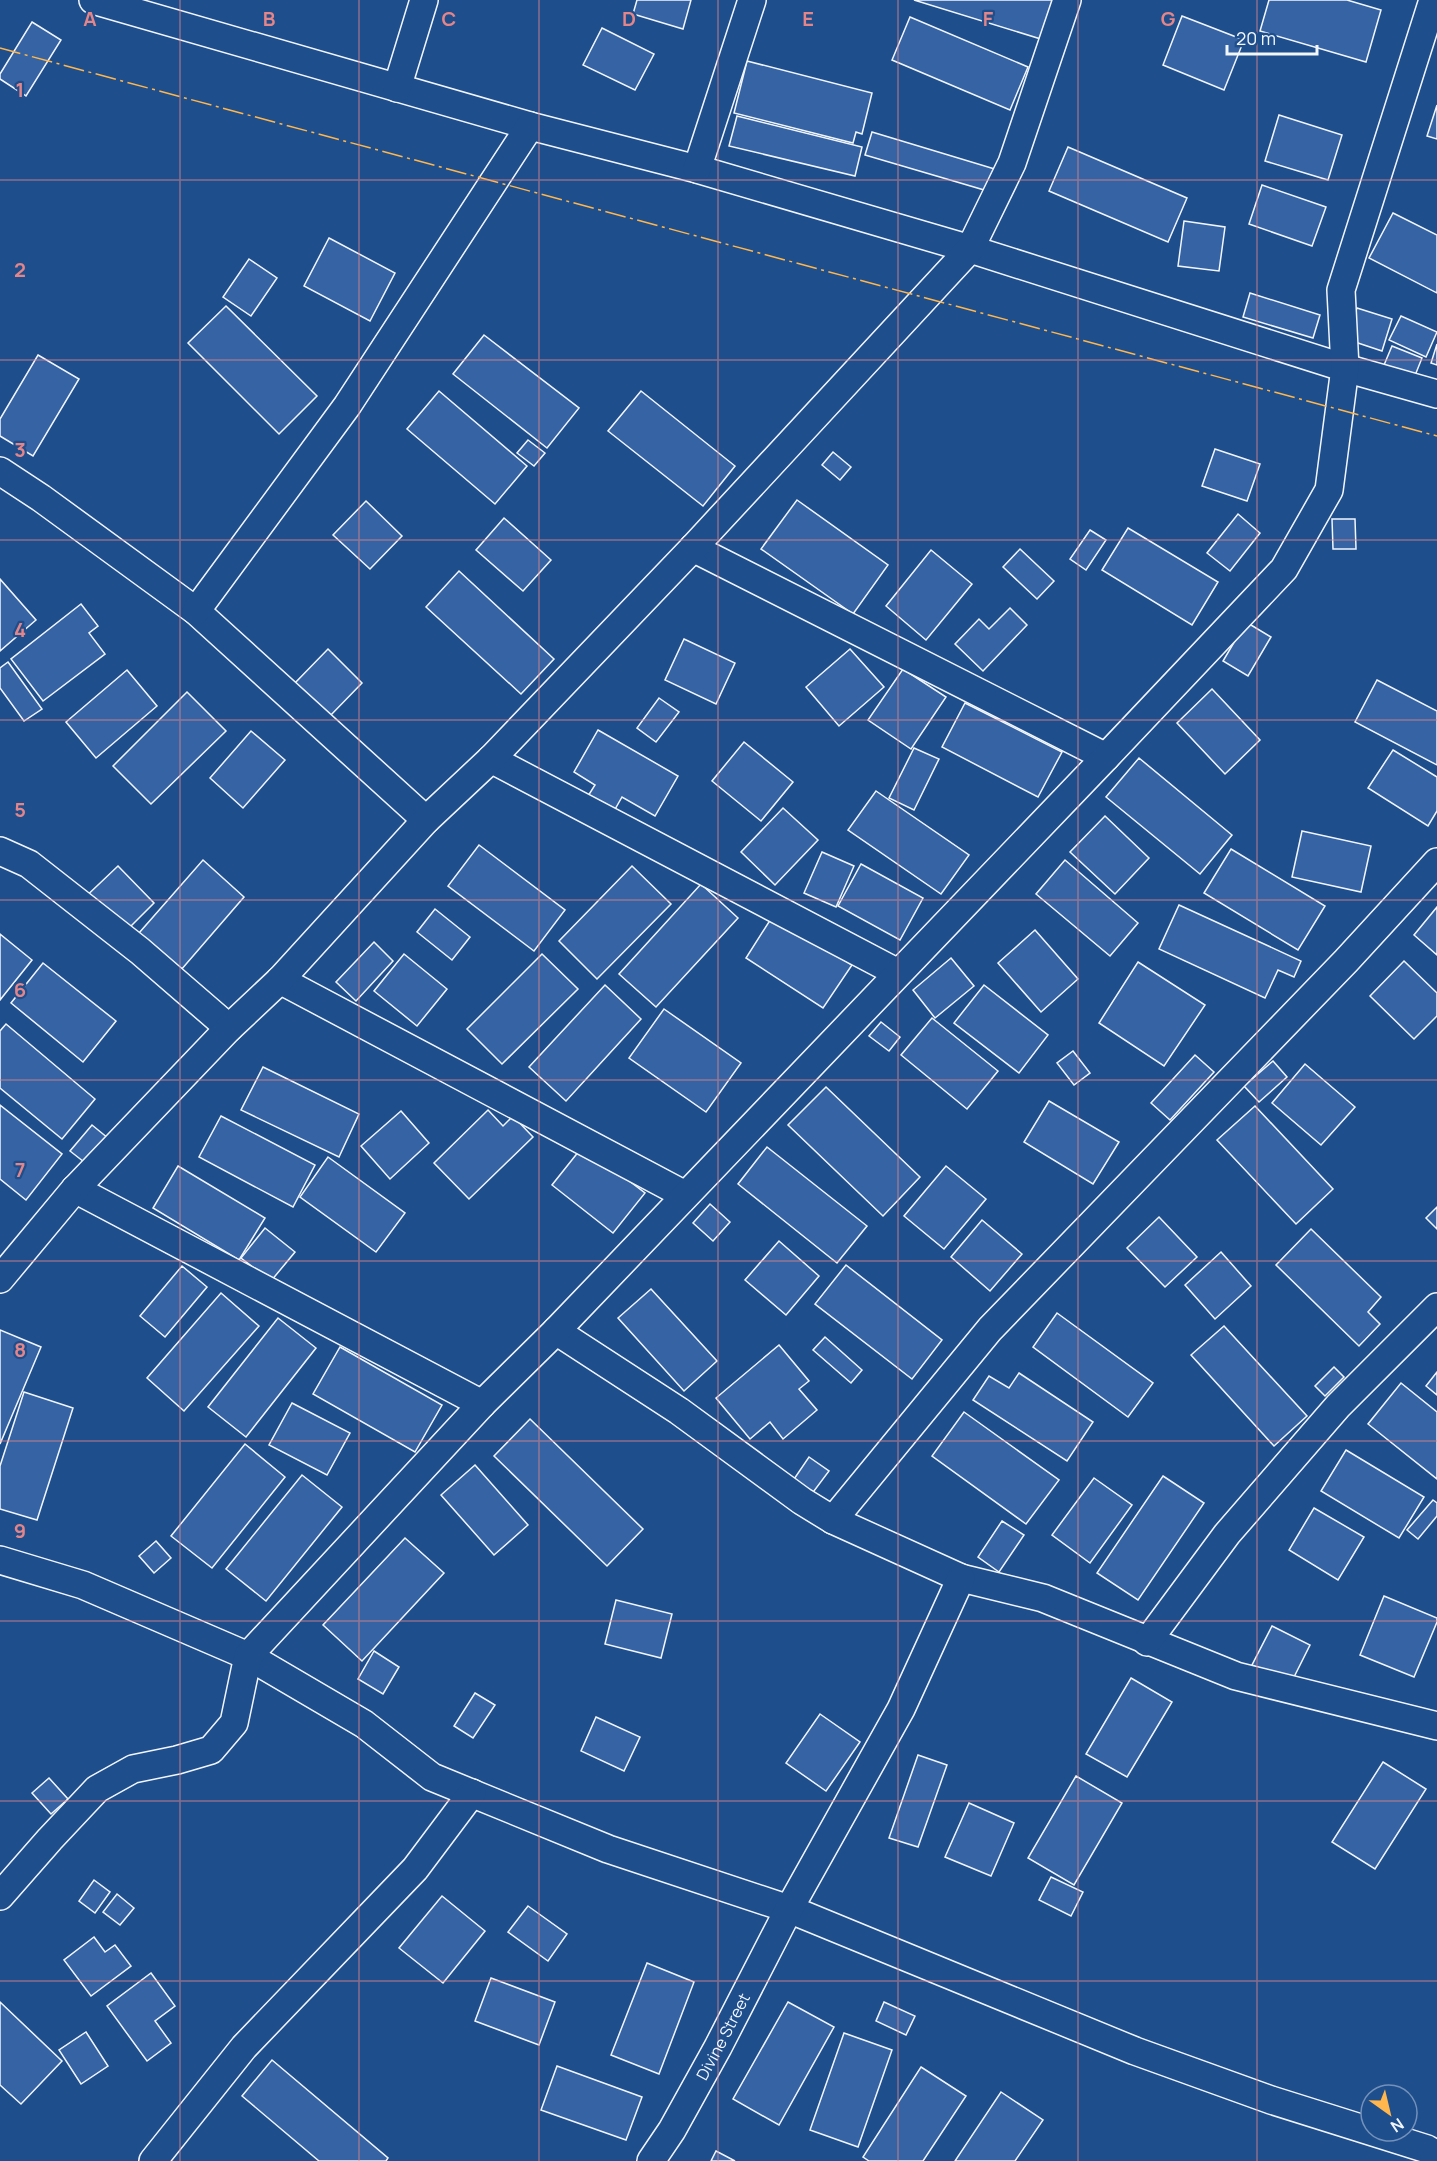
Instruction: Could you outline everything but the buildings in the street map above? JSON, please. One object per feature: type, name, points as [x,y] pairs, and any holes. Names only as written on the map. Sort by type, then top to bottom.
[{"type":"street","points":[[93,0],[530,126],[697,169],[970,249],[1345,368],[1437,394]]},
{"type":"street","points":[[397,88],[424,0]]},
{"type":"street","points":[[697,169],[752,0]]},
{"type":"street","points":[[0,1279],[75,1189],[229,1028],[280,980],[426,820],[491,759],[693,548],[970,249],[1012,163],[1067,0]]},
{"type":"street","points":[[0,1896],[97,1789],[133,1769],[177,1761],[210,1750],[234,1723],[248,1656],[482,1404],[556,1331],[1284,568],[1329,490],[1345,368],[1341,290],[1433,0]]},
{"type":"street","points":[[196,612],[347,406],[530,126]]},
{"type":"street","points":[[0,471],[41,498],[196,612],[426,820]]},
{"type":"street","points":[[693,548],[1106,757]]},
{"type":"street","points":[[491,759],[898,973]]},
{"type":"street","points":[[0,851],[29,864],[140,951],[229,1028]]},
{"type":"street","points":[[833,1520],[990,1329],[1346,961],[1437,862]]},
{"type":"street","points":[[280,980],[685,1195]]},
{"type":"street","points":[[75,1189],[482,1404]]},
{"type":"street","points":[[1147,1642],[1242,1517],[1338,1406],[1437,1307]]},
{"type":"street","points":[[556,1331],[679,1412],[802,1501],[833,1520],[961,1578],[1042,1598],[1236,1676],[1437,1726]]},
{"type":"street","points":[[0,1560],[82,1585],[248,1656],[364,1724],[432,1777],[608,1849],[789,1909],[1135,2051],[1271,2100],[1427,2150],[1437,2156]]},
{"type":"street","name":"Divine Street","points":[[651,2161],[672,2130],[718,2047],[789,1909],[901,1709],[961,1578]]},
{"type":"street","points":[[153,2161],[244,2047],[415,1869],[472,1793]]},
{"type":"power","points":[[0,48],[1437,436]]}]
